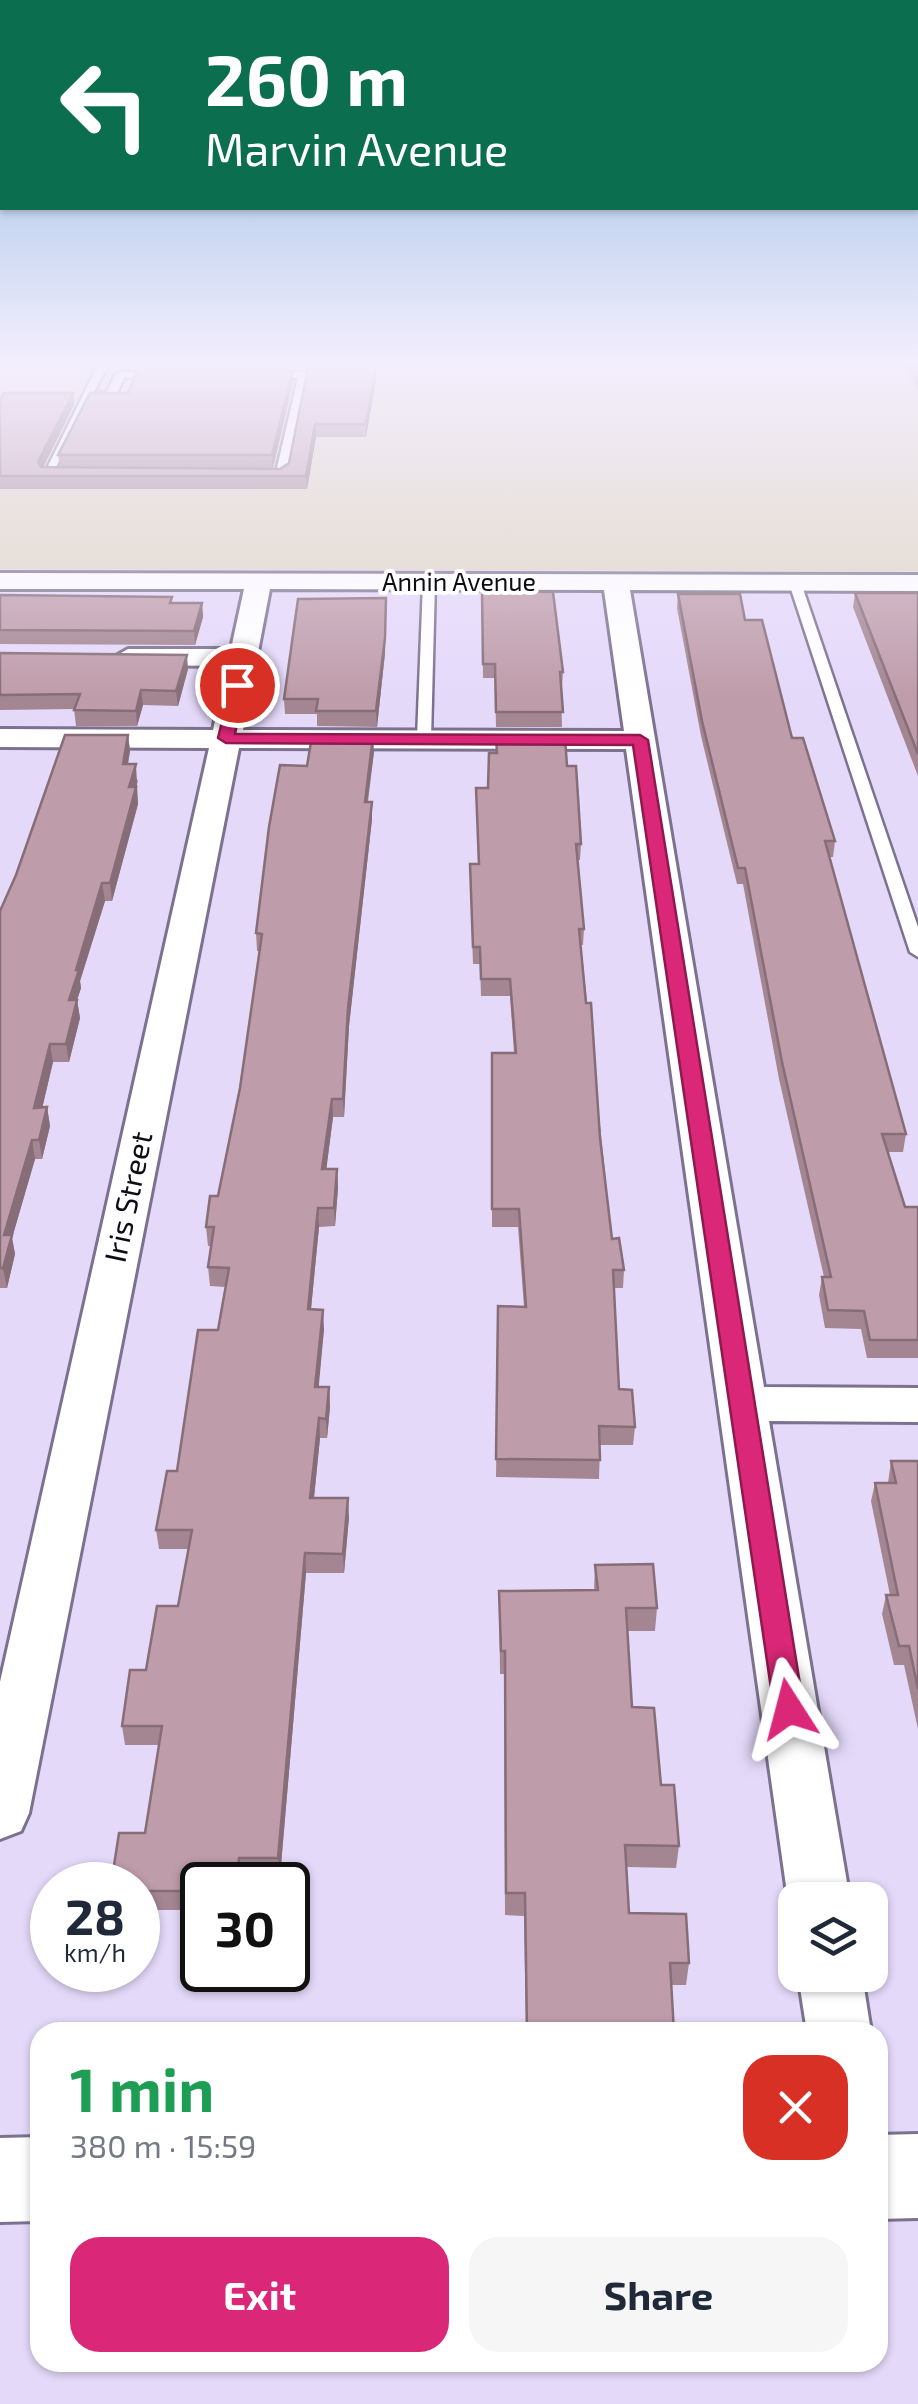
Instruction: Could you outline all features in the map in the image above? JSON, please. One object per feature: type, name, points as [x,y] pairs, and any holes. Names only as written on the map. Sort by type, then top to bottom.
[{"type":"street","name":"Annin Avenue","points":[[0,581],[918,583]]},
{"type":"street","name":"Iris Street","points":[[0,1813],[259,582]]},
{"type":"street","points":[[616,582],[816,1882]]},
{"type":"street","points":[[93,656],[243,658]]},
{"type":"street","points":[[0,738],[640,740]]},
{"type":"street","points":[[742,1404],[918,1405]]},
{"type":"street","points":[[833,1992],[837,2022]]},
{"type":"street","points":[[888,2177],[918,2176]]},
{"type":"street","points":[[0,2180],[30,2180]]},
{"type":"lane","points":[[47,473],[66,474]]},
{"type":"lane","points":[[261,476],[282,473]]},
{"type":"lane","points":[[424,739],[429,582]]},
{"type":"lane","points":[[795,583],[918,952]]},
{"type":"shaded area","points":[[0,473],[918,473],[918,571],[0,569]]},
{"type":"building","points":[[0,473],[306,473],[306,476]]},
{"type":"building","points":[[482,591],[553,592],[563,672],[563,712],[496,712],[495,664],[483,664]]},
{"type":"building","points":[[855,593],[918,593],[918,754]]},
{"type":"building","points":[[678,594],[740,594],[745,620],[762,620],[792,738],[803,738],[835,841],[825,841],[906,1134],[882,1134],[905,1207],[918,1207],[918,1340],[870,1340],[864,1311],[828,1310],[822,1277],[831,1277],[782,1062],[745,868],[738,868],[702,721]]},
{"type":"building","points":[[0,595],[172,597],[170,603],[202,603],[194,631],[0,630]]},
{"type":"building","points":[[386,598],[376,711],[316,711],[318,699],[284,699],[298,599]]},
{"type":"building","points":[[0,653],[187,655],[176,691],[141,690],[136,711],[74,710],[80,694],[0,695]]},
{"type":"building","points":[[65,735],[128,735],[123,764],[136,764],[129,787],[136,787],[110,883],[102,883],[76,970],[69,1000],[77,1000],[66,1044],[50,1044],[34,1108],[47,1107],[39,1140],[32,1140],[4,1235],[12,1235],[0,1268],[0,911]]},
{"type":"building","points":[[312,736],[373,736],[365,802],[372,802],[348,1008],[343,1099],[332,1099],[322,1169],[337,1169],[334,1208],[318,1208],[308,1309],[323,1310],[315,1387],[329,1387],[326,1419],[319,1418],[310,1498],[348,1498],[343,1554],[305,1553],[278,1858],[180,1862],[180,1891],[160,1891],[160,1862],[115,1862],[119,1833],[145,1833],[162,1726],[122,1726],[130,1670],[146,1670],[157,1606],[178,1606],[192,1530],[156,1530],[167,1471],[177,1471],[198,1330],[218,1330],[229,1268],[208,1267],[214,1227],[206,1227],[210,1196],[218,1196],[240,1088],[262,934],[256,933],[269,827],[280,765],[307,766]]},
{"type":"building","points":[[496,737],[565,737],[567,766],[576,766],[581,844],[576,844],[584,929],[579,929],[586,1003],[591,1003],[600,1138],[612,1239],[619,1238],[624,1270],[613,1270],[619,1389],[632,1390],[635,1427],[599,1426],[600,1460],[496,1459],[498,1306],[526,1307],[519,1209],[492,1209],[492,1053],[516,1053],[510,979],[481,979],[480,947],[473,947],[470,864],[479,864],[476,788],[488,788],[489,753],[497,753]]},
{"type":"building","points":[[891,1461],[918,1461],[918,1689],[909,1646],[899,1646],[886,1595],[898,1595],[875,1483],[896,1483]]},
{"type":"building","points":[[653,1564],[657,1608],[626,1608],[632,1707],[654,1708],[661,1785],[674,1785],[679,1846],[625,1845],[629,1913],[686,1914],[689,1963],[670,1963],[673,2022],[527,2022],[525,1893],[506,1893],[505,1651],[501,1651],[499,1591],[598,1590],[595,1565]]},
{"type":"route","points":[[237,685],[226,738],[640,740],[789,1709]]}]
